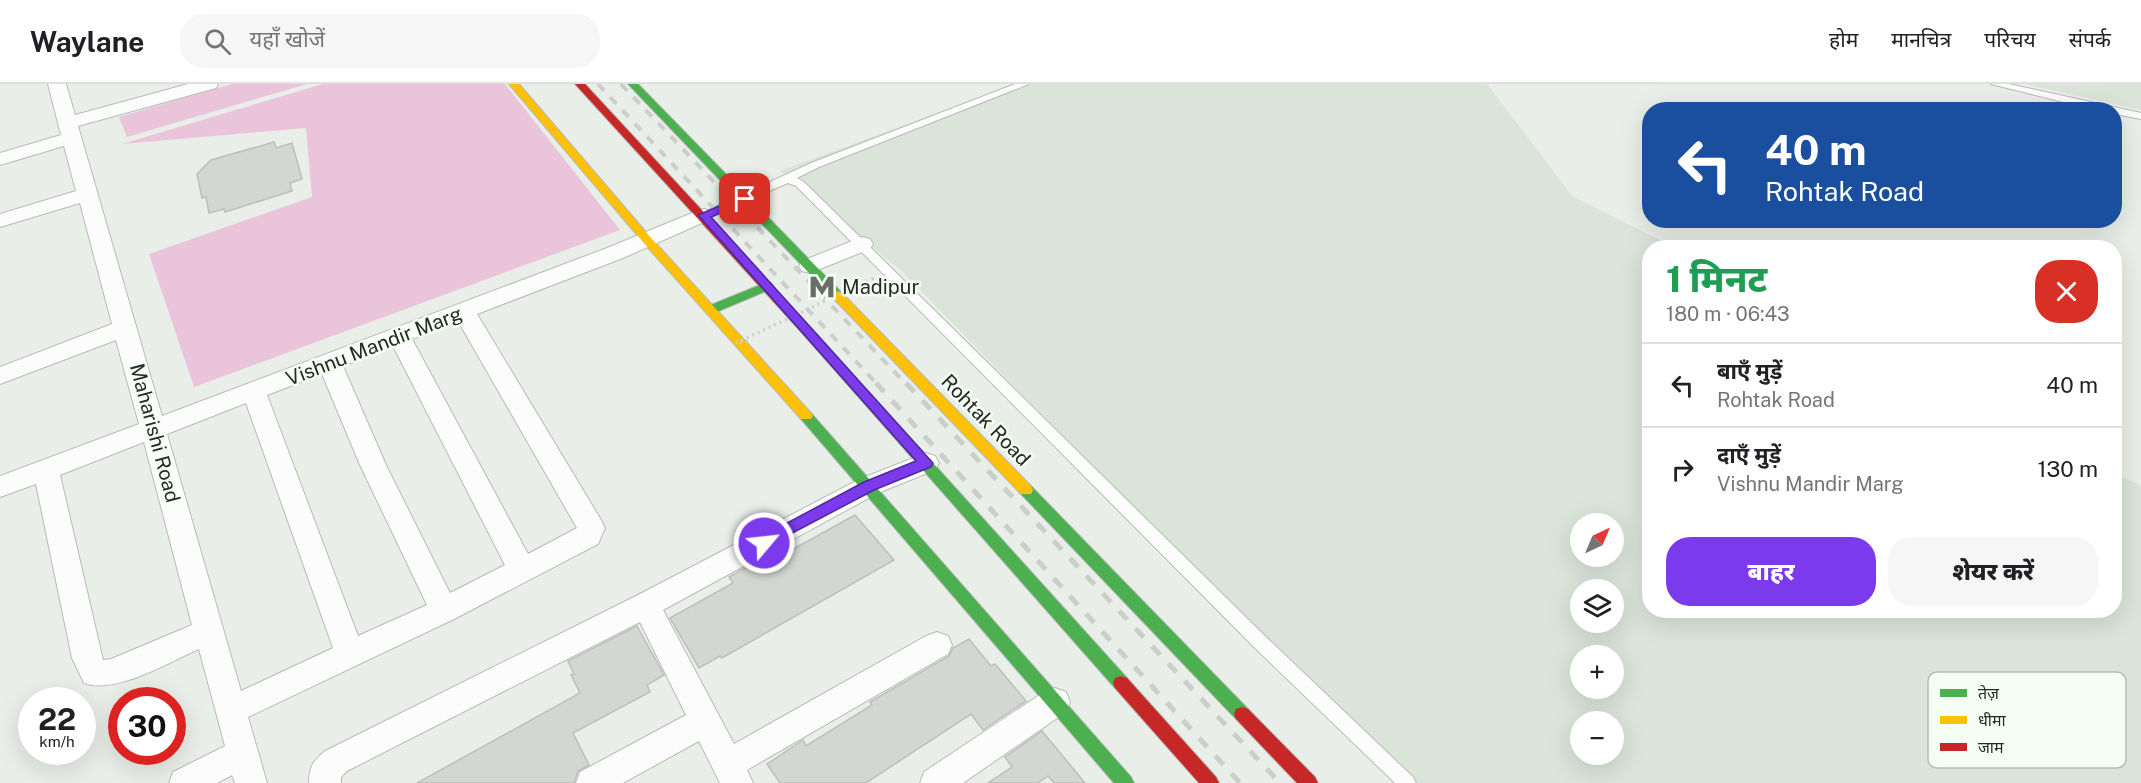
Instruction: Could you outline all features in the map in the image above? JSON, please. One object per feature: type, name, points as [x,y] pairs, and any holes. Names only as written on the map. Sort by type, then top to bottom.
[{"type":"main road","points":[[514,84],[647,240],[869,486],[1125,783]]},
{"type":"main road","points":[[579,84],[704,215],[1210,783]]},
{"type":"main road","name":"Rohtak Road","points":[[633,84],[1309,783]]},
{"type":"main road","points":[[710,310],[767,286]]},
{"type":"street","name":"Maharishi Road","points":[[57,84],[247,768]]},
{"type":"street","points":[[132,84],[140,103]]},
{"type":"street","points":[[0,159],[177,88],[209,84]]},
{"type":"street","points":[[0,220],[88,194]]},
{"type":"street","name":"Vishnu Mandir Marg","points":[[0,488],[330,363],[647,240],[704,215]]},
{"type":"street","points":[[810,266],[862,244]]},
{"type":"street","points":[[231,710],[444,610],[588,536],[591,528],[464,311]]},
{"type":"street","points":[[0,376],[125,328]]},
{"type":"street","points":[[399,336],[522,570]]},
{"type":"street","points":[[330,363],[373,465],[444,610]]},
{"type":"street","points":[[254,392],[350,654]]},
{"type":"street","points":[[325,783],[325,771],[336,761],[646,605],[869,486],[926,463]]},
{"type":"street","points":[[46,470],[87,658],[95,674],[113,672],[209,631]]},
{"type":"street","points":[[646,605],[732,774],[937,645]]},
{"type":"street","points":[[936,783],[1055,702]]},
{"type":"street","points":[[592,783],[705,721]]},
{"type":"street","points":[[185,783],[247,768]]},
{"type":"lane","name":"Vishnu Mandir Marg","points":[[704,215],[745,199],[814,165],[1024,84]]},
{"type":"lane","points":[[1996,84],[2075,102]]},
{"type":"lane","points":[[2122,112],[2141,116]]},
{"type":"lane","points":[[785,180],[794,180],[800,184],[862,244],[1261,643],[1407,783]]},
{"type":"path","points":[[749,341],[736,343],[876,277]]},
{"type":"shaded area","points":[[232,84],[307,84],[127,137],[119,117]]},
{"type":"shaded area","points":[[323,84],[505,84],[620,230],[194,387],[149,254],[312,197],[306,128],[122,144]]},
{"type":"shaded area","points":[[1015,84],[1487,84],[1572,196],[1660,240],[1642,240],[1642,618],[2122,618],[2122,476],[2141,486],[2141,783],[1406,783],[1263,643],[903,272],[780,171]]},
{"type":"shaded area","points":[[2025,84],[2141,84],[2141,110],[2122,106],[2122,102],[2105,102]]},
{"type":"building","points":[[274,142],[276,148],[292,143],[302,179],[290,183],[292,191],[225,212],[224,209],[209,213],[206,197],[202,198],[197,174],[211,160]]},
{"type":"building","points":[[855,515],[894,560],[722,658],[720,656],[699,668],[670,618],[733,583],[729,577],[764,558],[768,563]]},
{"type":"building","points":[[637,626],[664,675],[647,685],[650,692],[573,733],[589,765],[578,771],[574,783],[417,783],[580,693],[571,675],[574,674],[568,661]]},
{"type":"building","points":[[969,639],[991,666],[995,664],[1026,701],[983,730],[971,714],[866,783],[780,783],[767,764],[803,740],[806,746],[872,705],[870,702],[949,656],[953,648]]},
{"type":"building","points":[[1042,731],[1085,783],[1054,783],[1048,776],[1038,783],[988,783],[1012,767],[1005,757]]},
{"type":"railway","points":[[598,84],[878,385]]},
{"type":"railway","points":[[621,84],[907,385]]},
{"type":"railway","points":[[876,383],[1240,783]]},
{"type":"railway","points":[[906,383],[1280,783]]},
{"type":"traffic: fast","points":[[633,84],[837,295]]},
{"type":"traffic: fast","points":[[710,310],[767,286]]},
{"type":"traffic: fast","points":[[808,332],[1121,683]]},
{"type":"traffic: fast","points":[[806,416],[1125,783]]},
{"type":"traffic: fast","points":[[1026,490],[1242,714]]},
{"type":"traffic: slow","points":[[514,84],[647,240],[806,416]]},
{"type":"traffic: slow","points":[[837,295],[1026,490]]},
{"type":"traffic: jam","points":[[580,84],[808,332]]},
{"type":"traffic: jam","points":[[1121,683],[1210,783]]},
{"type":"traffic: jam","points":[[1242,714],[1309,783]]},
{"type":"place","name":"Madipur","points":[[822,287]]},
{"type":"route","points":[[745,199],[704,215],[926,463],[869,486],[764,543]]}]
